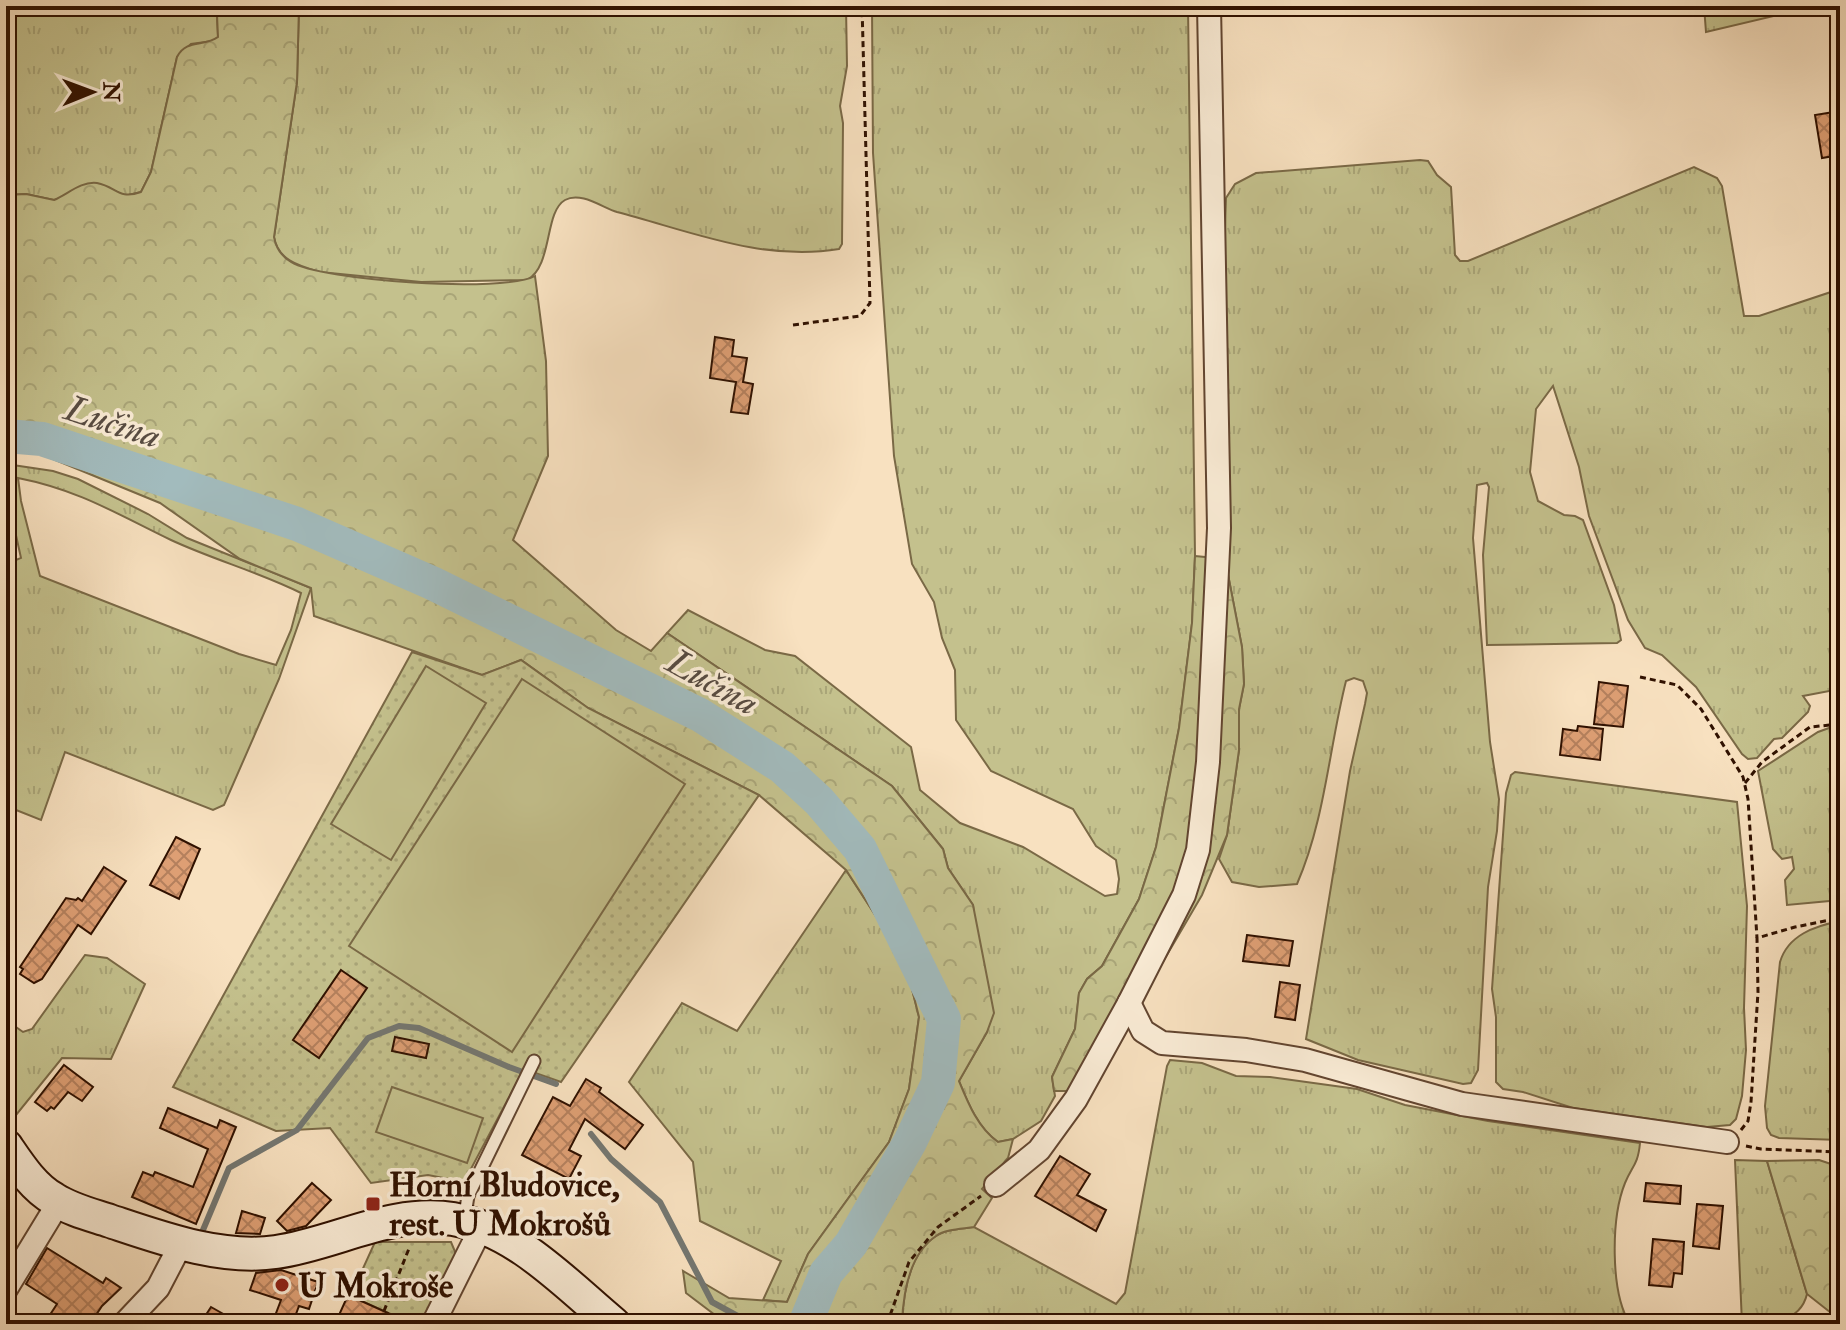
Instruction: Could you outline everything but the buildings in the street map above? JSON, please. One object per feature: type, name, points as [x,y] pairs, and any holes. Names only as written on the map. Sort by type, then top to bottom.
[{"type":"street","points":[[996,1185],[1039,1150],[1076,1099],[1184,895],[1198,850],[1208,762],[1219,528],[1209,6]]},
{"type":"street","points":[[1129,1003],[1143,1031],[1162,1043],[1246,1050],[1305,1060],[1462,1104],[1727,1142]]},
{"type":"street","points":[[6,1146],[30,1179],[59,1202],[151,1234],[227,1251],[276,1252],[369,1227],[416,1219],[446,1218],[473,1225],[525,1251],[614,1324]]},
{"type":"street","points":[[6,1289],[59,1202]]},
{"type":"street","points":[[433,1324],[473,1225]]},
{"type":"street","points":[[124,1324],[158,1288],[182,1242]]},
{"type":"lane","points":[[473,1225],[468,1196],[532,1065]]},
{"type":"path","points":[[793,325],[860,316],[870,303],[862,6]]},
{"type":"path","points":[[1640,677],[1677,685],[1701,709],[1745,783],[1758,992],[1748,1121],[1727,1142]]},
{"type":"path","points":[[1745,783],[1762,762],[1810,727],[1840,724]]},
{"type":"path","points":[[1757,938],[1840,918]]},
{"type":"path","points":[[1727,1142],[1761,1149],[1840,1152]]},
{"type":"path","points":[[887,1324],[909,1262],[938,1227],[996,1185]]},
{"type":"path","points":[[384,1311],[411,1242],[416,1219]]},
{"type":"green space","points":[[6,6],[220,6],[217,15],[218,37],[213,41],[191,44],[177,57],[151,172],[141,192],[125,196],[107,187],[54,200],[26,194],[6,195]]},
{"type":"green space","points":[[220,6],[299,6],[297,82],[274,237],[284,257],[309,269],[373,279],[488,284],[535,276],[546,361],[548,456],[513,540],[616,630],[651,651],[667,633],[892,786],[943,849],[948,868],[973,905],[994,1013],[987,1032],[959,1081],[985,1130],[998,1142],[1013,1139],[1008,1158],[982,1189],[992,1198],[974,1227],[940,1234],[919,1253],[906,1288],[902,1324],[741,1324],[723,1321],[686,1293],[683,1271],[729,1298],[787,1302],[808,1254],[889,1142],[909,1089],[919,1017],[905,961],[846,870],[759,795],[588,708],[521,660],[482,675],[314,616],[311,588],[240,559],[160,503],[14,443],[6,444],[6,195],[26,194],[54,200],[91,183],[127,195],[141,192],[151,172],[177,57],[190,45],[218,37],[217,15]]},
{"type":"green space","points":[[299,6],[846,6],[847,66],[840,106],[843,123],[842,244],[839,249],[811,252],[755,248],[617,212],[592,201],[571,198],[558,206],[541,263],[527,280],[421,282],[320,272],[297,264],[285,257],[274,237],[297,82]]},
{"type":"green space","points":[[872,6],[1188,6],[1195,556],[1192,623],[1179,728],[1156,847],[1139,899],[1102,966],[1087,979],[1079,993],[1075,1029],[1052,1077],[1055,1096],[1041,1121],[1013,1139],[998,1142],[979,1122],[959,1081],[987,1032],[973,905],[948,868],[943,849],[892,786],[667,633],[688,610],[765,650],[795,656],[911,747],[920,790],[960,823],[1023,847],[1105,896],[1117,894],[1119,879],[1116,860],[1096,846],[1073,809],[991,771],[956,720],[955,670],[942,638],[934,602],[912,564],[894,456],[873,153]]},
{"type":"green space","points":[[1704,6],[1816,6],[1706,32]]},
{"type":"green space","points":[[1428,161],[1437,175],[1451,187],[1455,255],[1460,261],[1468,261],[1694,167],[1717,178],[1722,186],[1744,316],[1759,316],[1840,289],[1840,689],[1803,696],[1810,706],[1808,712],[1782,738],[1774,739],[1757,758],[1748,759],[1742,754],[1696,687],[1662,655],[1645,648],[1628,620],[1589,516],[1579,467],[1553,386],[1536,409],[1530,472],[1538,501],[1564,515],[1583,520],[1614,605],[1621,640],[1617,643],[1487,645],[1483,555],[1489,487],[1487,483],[1477,485],[1473,538],[1490,742],[1499,799],[1488,887],[1478,1070],[1471,1083],[1463,1084],[1358,1060],[1306,1039],[1350,771],[1367,693],[1363,681],[1354,678],[1346,681],[1314,835],[1297,884],[1259,887],[1232,882],[1219,859],[1227,835],[1239,750],[1239,709],[1244,684],[1242,647],[1225,559],[1226,198],[1235,184],[1256,173]]},
{"type":"green space","points":[[6,464],[53,471],[78,479],[148,514],[187,538],[311,588],[279,679],[224,805],[213,810],[65,752],[41,820],[6,806],[6,564],[21,558],[6,490]],"holes":[[[18,478],[79,496],[187,547],[301,593],[291,630],[276,665],[239,654],[40,576]]]},
{"type":"green space","points":[[1195,556],[1225,559],[1242,647],[1244,684],[1239,709],[1239,750],[1227,835],[1202,895],[1140,1001],[1077,1087],[1054,1091],[1052,1077],[1075,1029],[1079,993],[1087,979],[1102,966],[1139,899],[1156,847],[1179,728],[1192,623]]},
{"type":"green space","points":[[412,652],[482,675],[521,660],[588,708],[759,795],[561,1082],[524,1069],[464,1182],[428,1175],[371,1183],[330,1128],[276,1131],[173,1087]]},
{"type":"green space","points":[[426,666],[486,703],[391,860],[331,824]]},
{"type":"green space","points":[[522,679],[685,784],[512,1052],[349,946]]},
{"type":"green space","points":[[1840,724],[1840,900],[1787,905],[1785,880],[1794,869],[1792,857],[1782,859],[1773,849],[1758,771],[1818,732]]},
{"type":"green space","points":[[1515,772],[1737,802],[1747,906],[1746,1050],[1742,1096],[1736,1119],[1730,1125],[1707,1127],[1573,1108],[1503,1089],[1496,1082],[1496,1017],[1492,989],[1506,793],[1511,775]]},
{"type":"green space","points":[[846,870],[905,961],[919,1017],[909,1089],[889,1142],[808,1254],[787,1302],[763,1300],[781,1261],[700,1221],[693,1162],[629,1082],[682,1003],[737,1031]]},
{"type":"green space","points":[[1840,921],[1840,1140],[1779,1138],[1771,1135],[1767,1128],[1765,1106],[1780,962],[1796,938],[1812,929]]},
{"type":"green space","points":[[85,955],[107,958],[145,984],[111,1059],[62,1058],[8,1125],[6,1020],[23,1032],[32,1029]]},
{"type":"green space","points":[[1170,1060],[1202,1063],[1236,1076],[1270,1077],[1357,1089],[1405,1105],[1488,1121],[1640,1143],[1620,1198],[1615,1235],[1619,1293],[1630,1324],[902,1324],[906,1288],[919,1253],[940,1234],[974,1227],[1116,1304],[1125,1293]]},
{"type":"green space","points":[[392,1087],[483,1118],[467,1163],[376,1132]]},
{"type":"green space","points":[[1735,1160],[1767,1161],[1807,1294],[1797,1311],[1781,1320],[1742,1324]]},
{"type":"green space","points":[[1819,1160],[1840,1167],[1840,1320],[1807,1294],[1767,1161]]},
{"type":"green space","points":[[375,1242],[451,1242],[456,1254],[421,1324],[413,1324],[348,1295]]},
{"type":"waterway","name":"Lučina","points":[[6,436],[42,439],[297,524],[432,583],[700,715],[782,767],[819,801],[860,849],[944,1019],[938,1083],[910,1142],[851,1244],[826,1273],[805,1324]]},
{"type":"waterway","points":[[203,1230],[229,1168],[297,1130],[368,1038],[399,1026],[419,1028],[556,1084]]},
{"type":"waterway","points":[[591,1134],[611,1159],[660,1202],[712,1302],[745,1320],[800,1324]]},
{"type":"place","name":"Horní Bludovice, rest. U Mokrošů","points":[[373,1204]]},
{"type":"place","name":"U Mokroše","points":[[282,1285]]}]
